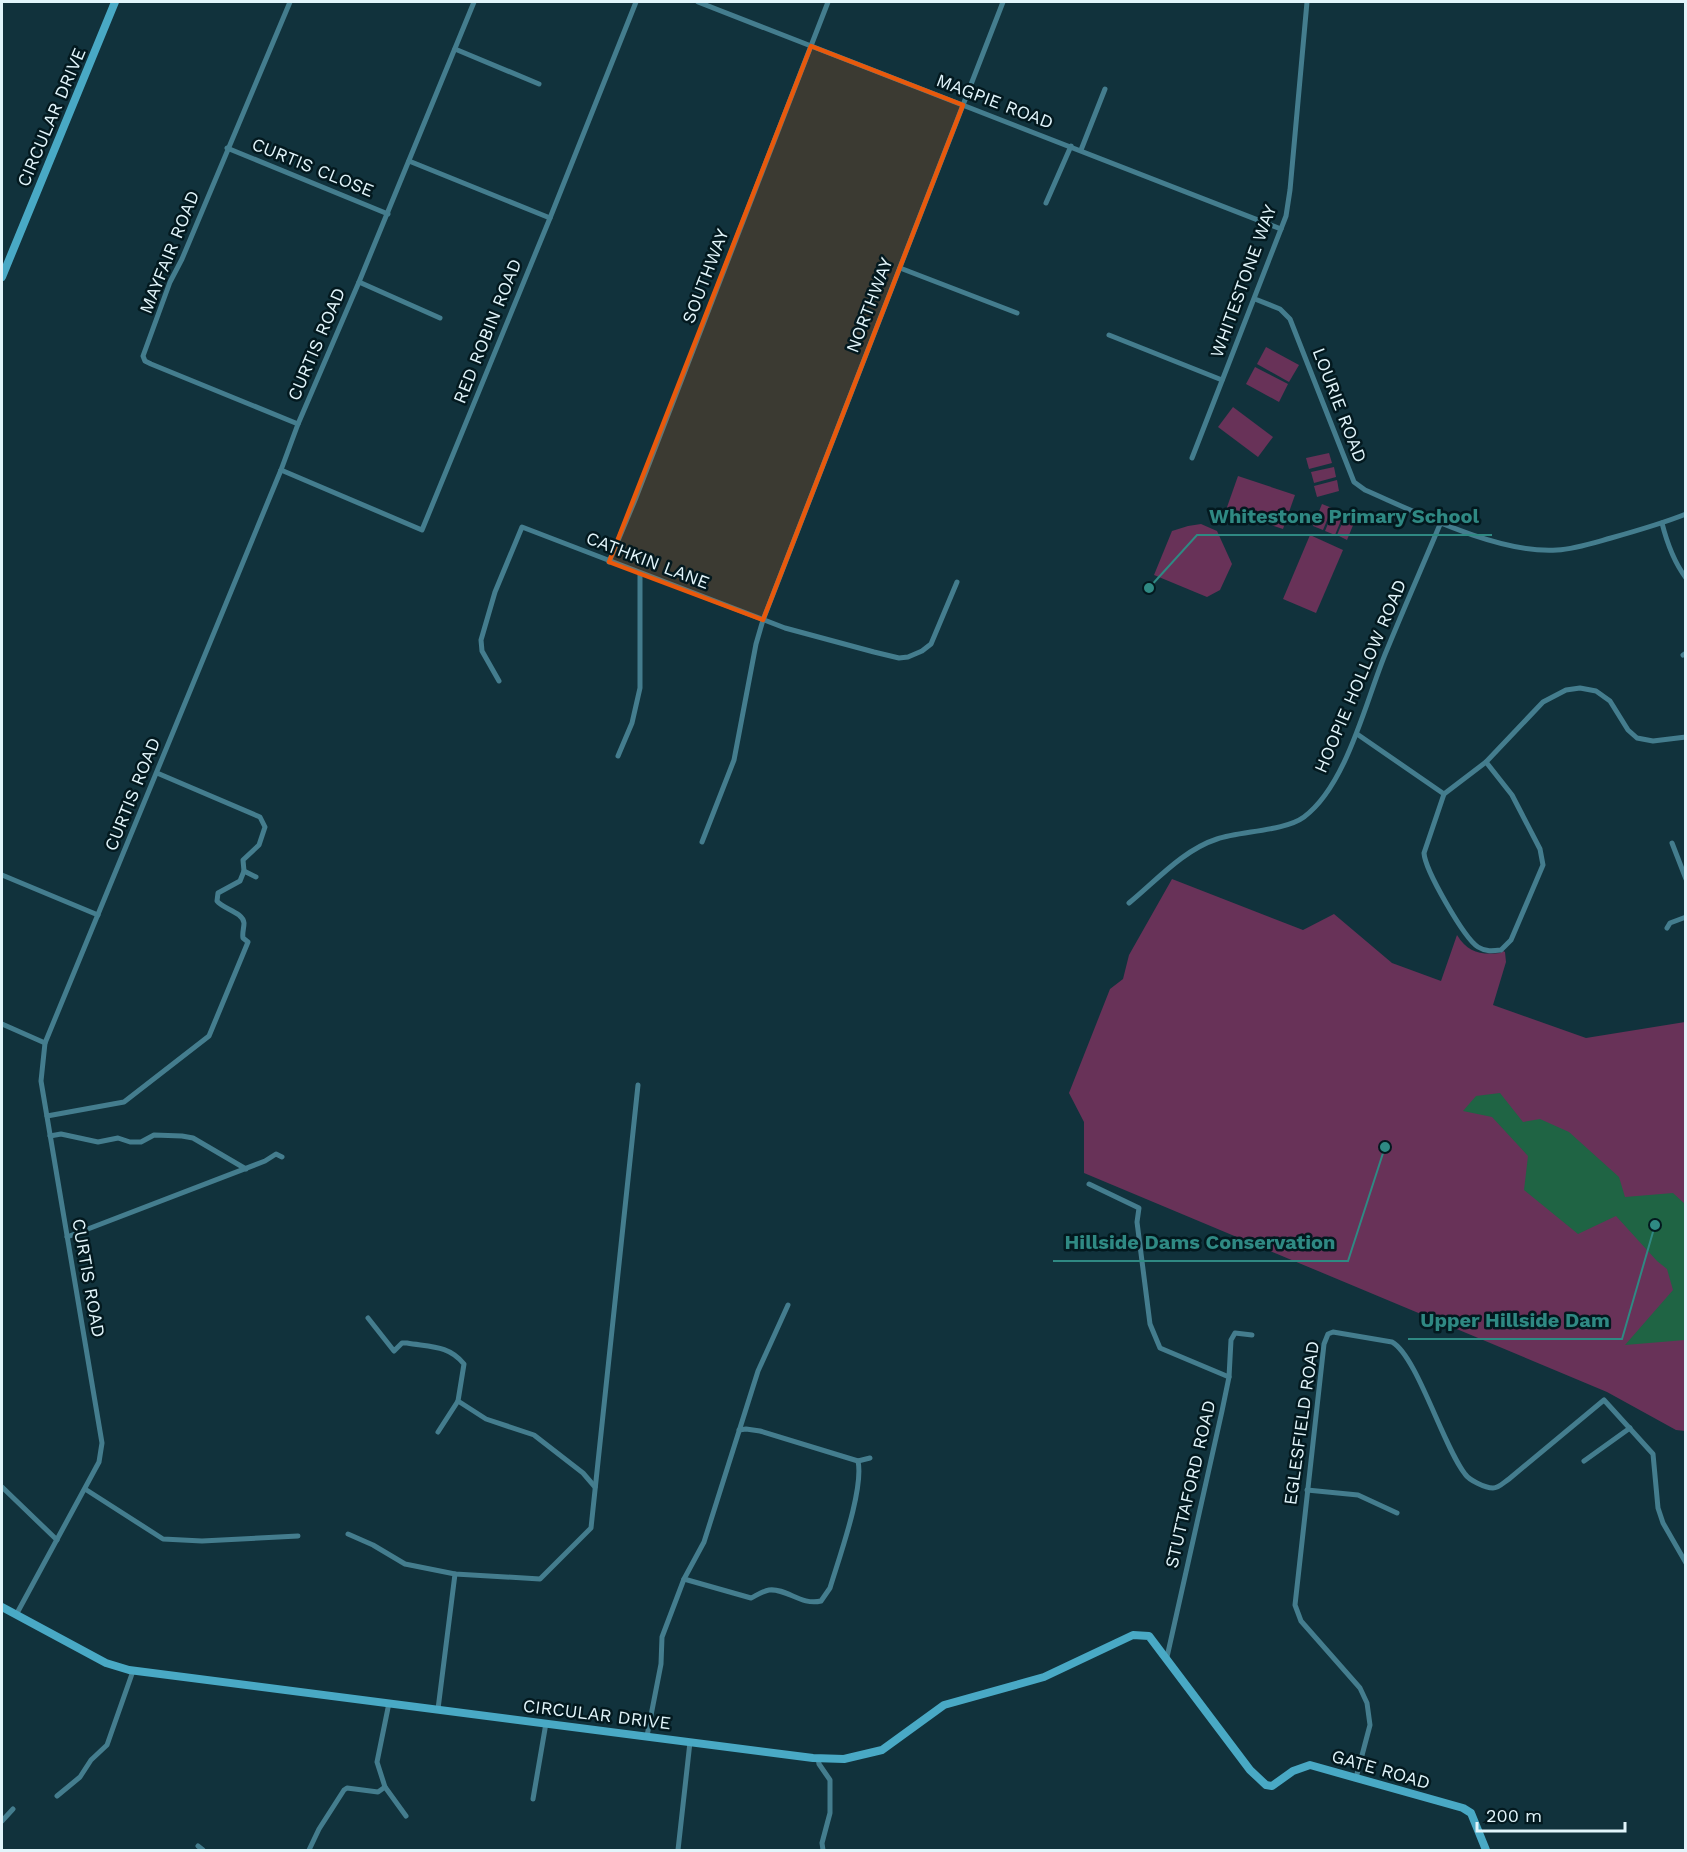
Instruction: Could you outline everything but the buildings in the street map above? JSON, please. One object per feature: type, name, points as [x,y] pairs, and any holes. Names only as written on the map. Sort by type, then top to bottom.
[{"type":"street","name":"CIRCULAR DRIVE","points":[[2,277],[115,2]]},
{"type":"street","name":"MAYFAIR ROAD","points":[[290,2],[170,282],[143,356],[145,361],[298,424]]},
{"type":"street","name":"CURTIS ROAD","points":[[16,1615],[99,1462],[102,1443],[41,1081],[45,1043],[298,424],[388,214],[474,2]]},
{"type":"street","name":"RED ROBIN ROAD","points":[[281,470],[422,530],[636,2]]},
{"type":"street","name":"MAGPIE ROAD","points":[[698,2],[1281,229]]},
{"type":"street","name":"SOUTHWAY","points":[[609,562],[828,2]]},
{"type":"street","name":"NORTHWAY","points":[[702,842],[734,759],[756,644],[763,620],[1003,2]]},
{"type":"street","name":"WHITESTONE WAY","points":[[1192,458],[1255,299],[1288,207],[1307,2]]},
{"type":"street","points":[[455,49],[539,84]]},
{"type":"street","points":[[1081,150],[1105,89]]},
{"type":"street","points":[[1046,203],[1071,146]]},
{"type":"street","name":"CURTIS CLOSE","points":[[227,148],[388,214]]},
{"type":"street","points":[[409,161],[550,218]]},
{"type":"street","points":[[900,268],[1017,313]]},
{"type":"street","points":[[359,282],[440,318]]},
{"type":"street","name":"LOURIE ROAD","points":[[1255,299],[1280,309],[1290,319],[1356,485],[1365,490],[1502,544],[1546,550],[1575,548],[1686,514]]},
{"type":"street","points":[[1109,335],[1222,380]]},
{"type":"street","name":"HOOPIE HOLLOW ROAD","points":[[1129,903],[1186,855],[1202,845],[1229,835],[1281,826],[1305,816],[1323,798],[1332,785],[1357,734],[1385,653],[1442,522]]},
{"type":"street","points":[[1662,523],[1675,561],[1686,578]]},
{"type":"street","name":"CATHKIN LANE","points":[[499,681],[490,668],[480,643],[495,592],[522,527],[763,620],[829,642],[899,658],[922,651],[931,644],[957,582]]},
{"type":"street","points":[[618,756],[632,723],[640,688],[640,574]]},
{"type":"street","points":[[1486,762],[1512,795],[1543,858],[1542,872],[1507,947],[1489,951],[1470,940],[1445,900],[1426,863],[1424,854],[1427,842],[1444,794],[1486,762],[1543,702],[1566,690],[1580,688],[1596,692],[1610,701],[1628,730],[1637,738],[1653,741],[1686,737]]},
{"type":"street","points":[[1357,734],[1444,794]]},
{"type":"street","points":[[47,1116],[124,1102],[209,1036],[248,942],[243,938],[242,918],[220,905],[217,901],[218,893],[240,881],[244,871],[243,860],[259,845],[265,827],[264,821],[260,817],[157,773]]},
{"type":"street","points":[[1672,843],[1686,879]]},
{"type":"street","points":[[244,871],[256,877]]},
{"type":"street","points":[[2,875],[98,915]]},
{"type":"street","points":[[1667,928],[1670,923],[1686,917]]},
{"type":"street","points":[[2,1024],[45,1043]]},
{"type":"street","points":[[348,1534],[373,1545],[405,1564],[454,1574],[540,1579],[591,1528],[638,1085]]},
{"type":"street","points":[[50,1136],[61,1134],[98,1142],[118,1138],[130,1142],[141,1142],[154,1135],[182,1136],[193,1138],[246,1169]]},
{"type":"street","points":[[67,1237],[246,1169],[276,1154],[282,1157]]},
{"type":"street","points":[[1089,1184],[1138,1208],[1137,1222],[1150,1324],[1160,1348],[1229,1377]]},
{"type":"street","points":[[647,1736],[661,1664],[662,1637],[684,1579],[704,1542],[758,1371],[788,1305]]},
{"type":"street","points":[[368,1318],[394,1351],[407,1343],[443,1348],[456,1354],[464,1365],[458,1401],[438,1432]]},
{"type":"street","name":"EGLESFIELD ROAD","points":[[1356,1778],[1370,1725],[1367,1703],[1360,1688],[1301,1621],[1295,1609],[1324,1344],[1328,1334],[1333,1332],[1392,1341],[1399,1345],[1409,1360],[1434,1416],[1465,1475],[1491,1488],[1497,1487],[1554,1443],[1604,1400],[1630,1428]]},
{"type":"street","name":"STUTTAFORD ROAD","points":[[1167,1657],[1229,1377],[1231,1340],[1235,1333],[1252,1335]]},
{"type":"street","points":[[458,1401],[486,1419],[534,1435],[583,1473],[595,1487]]},
{"type":"street","points":[[739,1430],[746,1428],[760,1431],[858,1461],[870,1458]]},
{"type":"street","points":[[1584,1461],[1630,1428],[1653,1454],[1658,1508],[1663,1523],[1686,1563]]},
{"type":"street","points":[[684,1579],[751,1598],[773,1590],[808,1603],[821,1601],[830,1588],[858,1490],[860,1470],[858,1461]]},
{"type":"street","points":[[2,1487],[57,1540]]},
{"type":"street","points":[[85,1490],[163,1539],[202,1541],[298,1536]]},
{"type":"street","points":[[1307,1490],[1358,1495],[1397,1513]]},
{"type":"street","points":[[438,1709],[454,1574]]},
{"type":"street","name":"CIRCULAR DRIVE","points":[[2,1607],[106,1663],[133,1671],[818,1758],[844,1759],[882,1750],[944,1705],[1044,1677],[1133,1635],[1149,1636],[1167,1657]]},
{"type":"street","name":"GATE ROAD","points":[[1167,1657],[1250,1770],[1266,1785],[1272,1786],[1293,1771],[1310,1765],[1463,1808],[1470,1813],[1486,1851]]},
{"type":"street","points":[[57,1797],[80,1777],[91,1760],[107,1745],[133,1671]]},
{"type":"street","points":[[389,1702],[377,1762],[385,1787],[406,1816]]},
{"type":"street","points":[[534,1799],[546,1723]]},
{"type":"street","points":[[678,1851],[690,1742]]},
{"type":"street","points":[[818,1758],[819,1764],[830,1780],[830,1813],[822,1843],[824,1851]]},
{"type":"street","points":[[309,1851],[319,1829],[347,1788],[378,1791],[385,1787]]},
{"type":"street","points":[[2,1821],[13,1809]]},
{"type":"highlighted area","points":[[811,46],[963,105],[763,620],[609,562]]},
{"type":"shaded area","points":[[1266,347],[1299,365],[1289,382],[1257,364]]},
{"type":"shaded area","points":[[1255,367],[1288,384],[1279,402],[1246,384]]},
{"type":"shaded area","points":[[1233,407],[1273,437],[1258,457],[1218,427]]},
{"type":"shaded area","points":[[1329,453],[1332,463],[1309,469],[1306,458]]},
{"type":"shaded area","points":[[1334,467],[1336,477],[1314,483],[1311,472]]},
{"type":"shaded area","points":[[1238,476],[1295,495],[1283,529],[1226,510]]},
{"type":"shaded area","points":[[1337,480],[1339,491],[1317,497],[1314,486]]},
{"type":"shaded area","points":[[1322,504],[1332,508],[1323,530],[1313,526]]},
{"type":"shaded area","points":[[1334,509],[1344,513],[1335,535],[1325,531]]},
{"type":"shaded area","points":[[1346,514],[1356,518],[1347,540],[1337,535]]},
{"type":"shaded area","points":[[1201,524],[1217,531],[1232,564],[1220,590],[1207,597],[1154,575],[1172,531]]},
{"type":"shaded area","points":[[1310,535],[1343,550],[1316,613],[1283,599]]},
{"type":"shaded area","points":[[1172,879],[1303,930],[1334,914],[1392,963],[1441,981],[1457,935],[1466,946],[1476,952],[1493,954],[1503,951],[1506,962],[1493,1005],[1586,1038],[1685,1022],[1685,1431],[1676,1430],[1607,1392],[1084,1173],[1084,1122],[1069,1093],[1110,989],[1123,979],[1129,955]]},
{"type":"shaded area","points":[[1500,1093],[1523,1122],[1540,1119],[1569,1132],[1619,1177],[1625,1197],[1673,1193],[1685,1204],[1685,1340],[1625,1345],[1673,1290],[1667,1269],[1616,1216],[1578,1234],[1524,1190],[1528,1156],[1492,1117],[1463,1111],[1476,1096]]},
{"type":"place","name":"Whitestone Primary School","points":[[1149,588]]},
{"type":"place","name":"Hillside Dams Conservation","points":[[1385,1147]]},
{"type":"place","name":"Upper Hillside Dam","points":[[1655,1225]]}]
